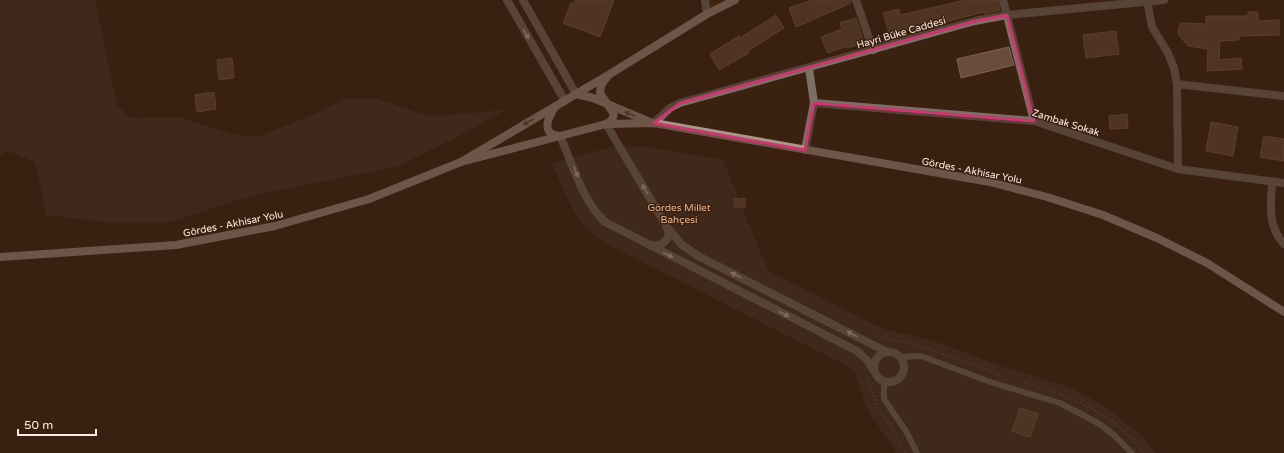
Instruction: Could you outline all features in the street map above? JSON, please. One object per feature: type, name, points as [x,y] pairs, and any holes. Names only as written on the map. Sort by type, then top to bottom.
[{"type":"main road","name":"Gördes - Akhisar Yolu","points":[[461,162],[610,74],[707,14],[735,0]]},
{"type":"main road","points":[[606,124],[612,120],[614,114],[602,97],[600,89],[610,74]]},
{"type":"main road","name":"Gördes - Akhisar Yolu","points":[[576,94],[593,98],[654,124]]},
{"type":"main road","points":[[555,106],[547,127],[551,134],[560,136]]},
{"type":"main road","name":"Gördes - Akhisar Yolu","points":[[0,257],[176,245],[275,226],[370,200],[461,162],[606,124],[654,124],[990,182],[1047,197],[1103,215],[1208,262],[1284,312]]},
{"type":"street","points":[[507,0],[565,101]]},
{"type":"street","points":[[523,0],[576,94]]},
{"type":"street","points":[[705,0],[707,14]]},
{"type":"street","points":[[856,0],[873,50]]},
{"type":"street","points":[[1003,0],[1034,121]]},
{"type":"street","name":"Hayri Büke Caddesi","points":[[654,124],[670,108],[680,103],[975,21],[1007,15],[1164,0]]},
{"type":"street","points":[[1147,1],[1152,26],[1168,53],[1174,68],[1177,84],[1178,169]]},
{"type":"street","points":[[806,150],[814,103],[810,68]]},
{"type":"street","points":[[1177,84],[1284,96]]},
{"type":"street","name":"Zambak Sokak","points":[[814,103],[1034,121],[1178,169],[1284,183]]},
{"type":"street","points":[[560,136],[587,199],[598,215],[613,227],[857,351],[867,360],[879,379],[884,382],[894,382],[902,375],[904,366],[900,357],[896,354],[887,352],[698,256],[681,244],[667,227],[606,124]]},
{"type":"street","points":[[1272,182],[1270,212],[1272,224],[1276,235],[1284,244]]},
{"type":"street","points":[[649,245],[658,245],[666,242],[669,234],[667,227]]},
{"type":"street","points":[[874,371],[874,366],[878,356],[887,352]]},
{"type":"lane","points":[[900,357],[921,356],[993,383],[1060,403],[1098,423],[1115,436],[1132,453]]},
{"type":"lane","points":[[884,382],[884,399],[906,432],[917,453]]},
{"type":"path","points":[[871,334],[886,339],[931,349],[1004,377]]},
{"type":"path","points":[[1018,381],[1064,394],[1084,404],[1121,428],[1145,453]]},
{"type":"highlighted area","points":[[1007,15],[1034,121],[814,103],[805,150],[654,123],[680,103],[975,21]]},
{"type":"shaded area","points":[[705,0],[735,0],[707,14]]},
{"type":"green space","points":[[0,0],[95,0],[117,106],[131,118],[179,117],[232,134],[258,137],[315,114],[345,99],[377,99],[430,117],[505,110],[455,138],[396,167],[247,197],[171,222],[106,222],[46,215],[38,173],[33,161],[8,151],[0,155]]},
{"type":"green space","name":"Gördes Millet Bahçesi","points":[[612,147],[650,147],[723,160],[768,271],[875,325],[888,330],[934,341],[1000,366],[1067,386],[1108,408],[1144,438],[1156,453],[896,453],[869,412],[851,368],[605,243],[586,227],[572,208],[552,163]]},
{"type":"building","points":[[575,0],[614,0],[600,37],[563,23],[571,3],[573,4]]},
{"type":"building","points":[[813,0],[851,0],[851,3],[796,27],[789,8]]},
{"type":"building","points":[[966,0],[998,0],[1000,10],[985,14],[984,12],[890,36],[883,13],[899,9],[900,15]]},
{"type":"building","points":[[1248,12],[1258,12],[1258,21],[1279,20],[1279,35],[1239,36],[1239,40],[1220,41],[1219,60],[1241,58],[1242,69],[1207,71],[1208,49],[1188,46],[1178,34],[1180,23],[1206,24],[1206,16],[1248,16]]},
{"type":"building","points":[[776,15],[784,28],[748,51],[749,53],[719,70],[710,54],[739,36],[740,38]]},
{"type":"building","points":[[856,18],[864,43],[847,48],[847,46],[828,53],[821,37],[842,29],[840,23]]},
{"type":"building","points":[[1116,31],[1119,54],[1086,58],[1083,35]]},
{"type":"building","points":[[1009,47],[1014,65],[961,78],[957,59]]},
{"type":"building","points":[[232,58],[234,78],[219,80],[217,60]]},
{"type":"building","points":[[214,92],[216,109],[197,112],[195,95]]},
{"type":"building","points":[[1127,114],[1128,128],[1110,129],[1109,116]]},
{"type":"building","points":[[1211,122],[1238,127],[1233,156],[1206,151]]},
{"type":"building","points":[[1264,136],[1284,139],[1284,161],[1260,157]]},
{"type":"building","points":[[745,198],[745,207],[734,207],[734,199]]},
{"type":"building","points":[[1020,408],[1038,414],[1030,437],[1012,431]]}]
